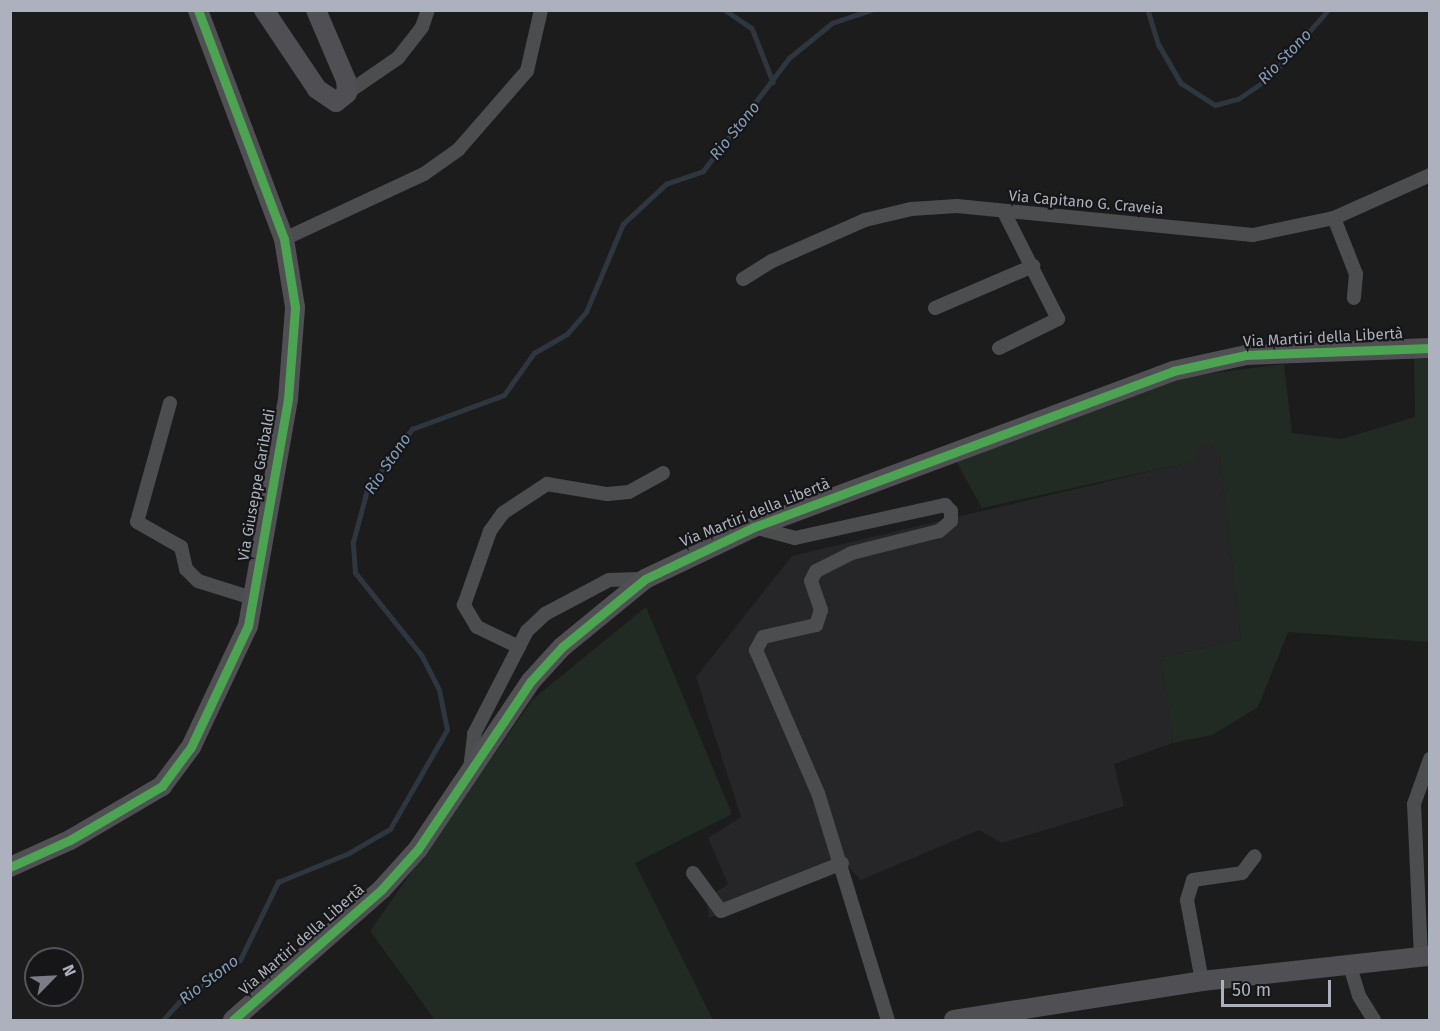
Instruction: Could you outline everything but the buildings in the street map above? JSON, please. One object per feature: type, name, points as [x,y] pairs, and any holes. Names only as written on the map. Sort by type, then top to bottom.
[{"type":"street","name":"Via Giuseppe Garibaldi","points":[[10,867],[137,803],[176,771],[239,650],[252,598],[296,339],[284,239],[198,10]]},
{"type":"street","points":[[264,10],[325,97],[336,102],[398,58],[422,27],[428,10]]},
{"type":"street","points":[[316,10],[347,93]]},
{"type":"street","points":[[284,239],[424,174],[458,150],[507,100],[527,71],[541,10]]},
{"type":"street","name":"Via Capitano G. Craveia","points":[[742,279],[772,261],[865,220],[911,209],[957,206],[1253,236],[1334,218],[1430,175]]},
{"type":"street","points":[[999,348],[1058,319],[1004,212]]},
{"type":"street","points":[[1334,218],[1356,274],[1354,298]]},
{"type":"street","points":[[935,308],[1033,266]]},
{"type":"street","name":"Via Martiri della Libertà","points":[[233,1020],[382,889],[418,849],[502,719],[562,647],[645,579],[754,528],[1173,371],[1246,355],[1430,348]]},
{"type":"street","points":[[170,403],[137,522],[181,547],[186,569],[198,582],[252,598]]},
{"type":"street","points":[[519,647],[477,627],[464,605],[490,531],[503,513],[547,484],[618,493],[663,473]]},
{"type":"street","points":[[754,528],[795,538],[935,506],[945,505],[951,511],[951,521],[939,531],[852,553],[816,572],[811,581],[821,610],[816,625],[762,637],[756,650],[818,793],[843,863],[888,1020]]},
{"type":"street","points":[[469,772],[474,734],[519,647],[545,614],[609,580],[645,579]]},
{"type":"street","points":[[954,1020],[1202,981],[1425,956],[1414,804],[1430,759]]},
{"type":"street","points":[[1202,981],[1187,900],[1193,880],[1242,873],[1255,856]]},
{"type":"street","points":[[693,873],[721,911],[843,863]]},
{"type":"street","points":[[1349,963],[1359,996],[1374,1020]]},
{"type":"shaded area","points":[[1414,358],[1429,359],[1429,642],[1288,632],[1258,707],[1212,735],[1173,743],[1161,657],[1241,640],[1220,458],[1210,444],[1197,444],[1195,461],[982,508],[956,461],[1180,377],[1284,364],[1292,433],[1342,439],[1415,417]]},
{"type":"shaded area","points":[[1197,444],[1210,444],[1220,458],[1241,640],[1161,657],[1173,743],[1114,764],[1124,806],[1002,843],[979,830],[861,880],[845,864],[709,918],[706,899],[728,884],[708,838],[741,817],[696,677],[792,556],[1194,461]]},
{"type":"shaded area","points":[[646,607],[732,814],[635,863],[713,1020],[435,1020],[370,931],[533,699]]},
{"type":"waterway","points":[[725,10],[752,28],[773,82]]},
{"type":"waterway","name":"Rio Stono","points":[[163,1020],[179,1002],[240,960],[278,882],[349,853],[390,829],[447,730],[439,690],[421,655],[355,573],[353,542],[367,490],[412,429],[504,395],[534,353],[567,334],[586,312],[623,224],[666,184],[703,171],[789,58],[832,23],[871,10]]},
{"type":"waterway","name":"Rio Stono","points":[[1001,10],[1023,10]]},
{"type":"waterway","name":"Rio Stono","points":[[1148,10],[1159,45],[1181,83],[1215,105],[1238,99],[1268,79],[1328,10]]},
{"type":"cycle path","points":[[10,867],[70,840],[162,786],[191,747],[248,626],[288,399],[295,307],[284,239],[198,10]]},
{"type":"cycle path","points":[[233,1020],[382,889],[418,849],[531,681],[562,647],[645,579],[754,527],[1173,371],[1246,355],[1430,348]]}]
